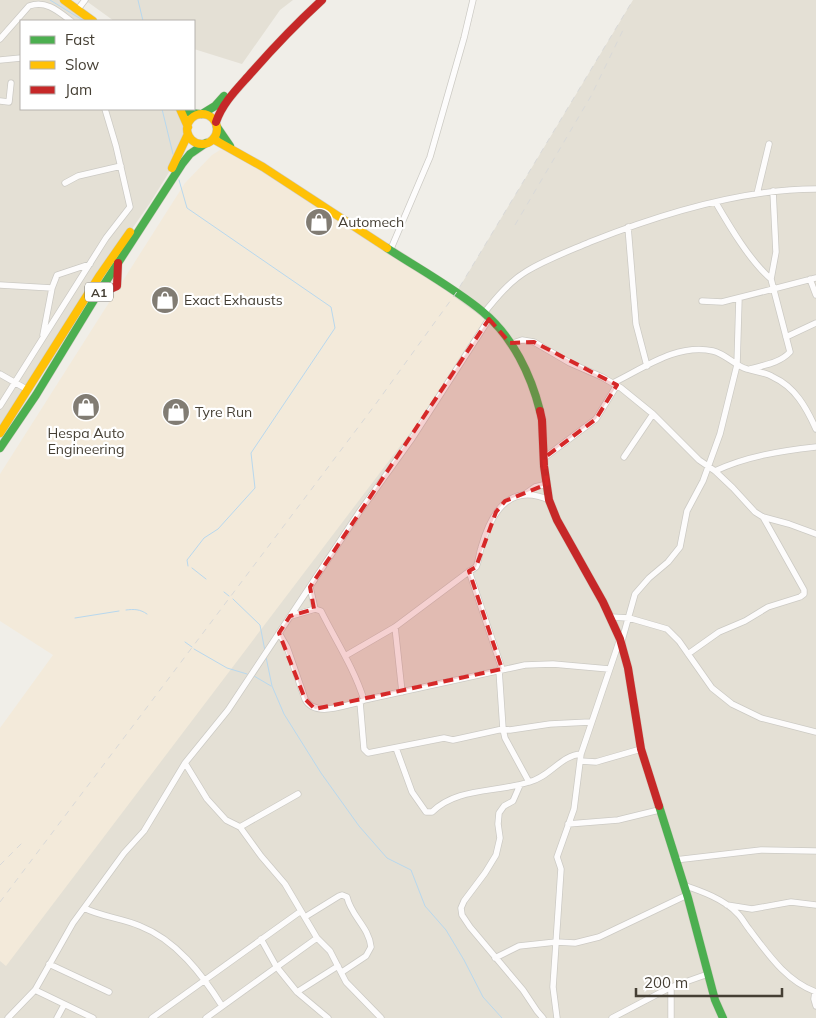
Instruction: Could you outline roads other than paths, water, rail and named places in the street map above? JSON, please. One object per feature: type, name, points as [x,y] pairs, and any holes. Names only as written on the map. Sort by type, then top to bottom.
[{"type":"main road","points":[[64,0],[78,8],[88,20]]},
{"type":"main road","name":"A1","points":[[0,433],[96,282],[166,178],[176,161],[192,118],[215,106],[283,27],[312,0]]},
{"type":"main road","points":[[234,149],[213,139],[221,110],[243,82],[289,31],[322,0]]},
{"type":"main road","points":[[182,110],[188,130],[195,142],[206,143]]},
{"type":"main road","points":[[184,110],[190,113],[210,116],[226,142],[234,149],[390,251],[418,267],[487,316],[524,365],[535,392],[542,420],[544,458],[550,500],[557,520],[621,641],[628,668],[641,749],[686,895],[715,1000],[723,1018]]},
{"type":"main road","name":"A1","points":[[0,448],[36,395],[97,294],[182,164],[190,154],[213,139]]},
{"type":"street","points":[[76,0],[78,8]]},
{"type":"street","points":[[78,8],[85,0]]},
{"type":"street","points":[[390,251],[430,157],[473,0]]},
{"type":"street","points":[[0,39],[29,6],[34,3],[42,2],[52,6],[70,20]]},
{"type":"street","points":[[0,60],[20,58]]},
{"type":"street","points":[[0,101],[9,102],[11,83]]},
{"type":"street","points":[[0,406],[106,238],[130,207],[105,110]]},
{"type":"street","points":[[757,194],[769,144]]},
{"type":"street","points":[[65,183],[78,176],[121,166]]},
{"type":"street","points":[[10,1017],[35,990],[84,908],[124,853],[144,831],[185,763],[228,710],[269,650],[360,511],[411,440],[505,289],[527,271],[543,262],[628,227],[671,213],[773,191],[816,189]]},
{"type":"street","points":[[747,369],[778,360],[790,352],[771,279],[776,252],[773,191]]},
{"type":"street","points":[[716,203],[727,224],[761,270],[771,279]]},
{"type":"street","points":[[628,227],[636,324],[647,366]]},
{"type":"street","points":[[42,340],[52,288],[58,274],[90,264]]},
{"type":"street","points":[[702,301],[722,302],[813,279],[816,295]]},
{"type":"street","points":[[0,285],[52,288]]},
{"type":"street","points":[[557,1018],[553,987],[561,869],[557,857],[574,809],[581,754],[609,669],[630,618],[633,600],[640,588],[668,562],[680,547],[687,511],[709,466],[727,410],[737,365],[739,298]]},
{"type":"street","points":[[786,337],[816,323]]},
{"type":"street","points":[[510,344],[522,340],[534,342],[570,363],[615,384],[653,414],[677,440],[733,488],[751,509],[763,517],[816,534]]},
{"type":"street","points":[[544,458],[580,429],[594,421],[615,384],[669,355],[699,350],[716,352],[737,365],[772,376],[795,393],[809,413],[816,429]]},
{"type":"street","points":[[772,376],[771,367],[778,360]]},
{"type":"street","points":[[0,374],[36,395]]},
{"type":"street","points":[[624,457],[653,414]]},
{"type":"street","points":[[714,471],[753,457],[816,447]]},
{"type":"street","points":[[525,494],[536,487],[547,484]]},
{"type":"street","points":[[346,656],[395,627],[476,567],[480,550],[496,512],[505,501],[514,496],[525,494],[537,495],[550,500]]},
{"type":"street","points":[[688,654],[719,632],[745,621],[768,607],[804,594],[804,590],[763,517]]},
{"type":"street","points":[[469,571],[500,670],[502,730],[529,782]]},
{"type":"street","points":[[310,587],[315,609]]},
{"type":"street","points":[[290,616],[315,609],[322,611],[358,681],[362,701],[365,751],[370,753],[444,738],[454,740],[502,730],[550,724],[590,722]]},
{"type":"street","points":[[610,617],[630,618],[667,629],[679,642],[712,688],[732,704],[761,718],[816,732]]},
{"type":"street","points":[[395,627],[402,692]]},
{"type":"street","points":[[279,633],[287,647],[308,704],[315,709],[321,710],[500,670],[539,664],[609,669]]},
{"type":"street","points":[[396,748],[412,792],[426,812],[432,812],[441,803],[465,794],[529,782],[545,776],[573,754],[581,754]]},
{"type":"street","points":[[580,761],[596,762],[641,749]]},
{"type":"street","points":[[185,763],[207,799],[226,820],[240,827],[261,856],[289,889],[317,938],[330,951],[346,982],[376,1017]]},
{"type":"street","points":[[520,785],[515,798],[504,806],[499,813],[500,838],[496,855],[461,908],[462,915],[470,927],[544,1018]]},
{"type":"street","points":[[240,827],[298,794]]},
{"type":"street","points":[[568,824],[618,820],[660,810]]},
{"type":"street","points":[[675,860],[767,850],[816,851]]},
{"type":"street","points":[[683,885],[704,892],[737,913],[772,959],[786,974],[815,992],[814,1000],[816,1006]]},
{"type":"street","points":[[305,917],[339,896],[345,895],[347,897],[349,905],[368,934],[371,946],[366,956],[342,972]]},
{"type":"street","points":[[495,958],[519,946],[556,942],[575,943],[599,937],[686,895]]},
{"type":"street","points":[[726,905],[752,909],[791,902],[816,905]]},
{"type":"street","points":[[84,908],[104,916],[126,921],[154,933],[168,942],[205,979],[222,1006]]},
{"type":"street","points":[[152,1018],[301,911]]},
{"type":"street","points":[[206,1018],[317,938]]},
{"type":"street","points":[[261,939],[276,966],[298,992],[328,1018]]},
{"type":"street","points":[[49,964],[109,992]]},
{"type":"street","points":[[298,992],[338,966]]},
{"type":"street","points":[[612,1018],[671,987],[708,974]]},
{"type":"street","points":[[671,987],[672,1018]]},
{"type":"street","points":[[35,990],[93,1018]]},
{"type":"street","points":[[57,1018],[64,1005]]},
{"type":"waterway","points":[[50,0],[82,20]]},
{"type":"waterway","points":[[138,0],[143,20]]},
{"type":"waterway","points":[[162,110],[173,154]]},
{"type":"waterway","points":[[179,180],[187,208],[331,307],[335,328],[251,453],[255,488],[218,529],[204,538],[187,560],[188,566]]},
{"type":"waterway","points":[[192,568],[206,579]]},
{"type":"waterway","points":[[224,592],[229,596]]},
{"type":"waterway","points":[[233,599],[260,625],[265,651]]},
{"type":"waterway","points":[[126,610],[137,610],[147,614]]},
{"type":"waterway","points":[[75,618],[119,611]]},
{"type":"waterway","points":[[185,642],[192,647]]},
{"type":"waterway","points":[[194,649],[227,668],[247,674]]},
{"type":"waterway","points":[[266,657],[272,686],[284,714],[321,773],[359,826],[387,858],[411,870],[425,906],[446,930],[483,997],[502,1018]]},
{"type":"waterway","points":[[254,676],[271,686]]},
{"type":"railway","points":[[0,902],[375,405],[456,293],[633,0]]},
{"type":"railway","points":[[515,225],[591,96],[625,26]]},
{"type":"railway","points":[[0,865],[22,843]]},
{"type":"place","name":"Automech","points":[[319,222]]},
{"type":"place","name":"Exact Exhausts","points":[[165,300]]},
{"type":"place","name":"Hespa Auto Engineering","points":[[86,407]]},
{"type":"place","name":"Tyre Run","points":[[176,412]]}]
